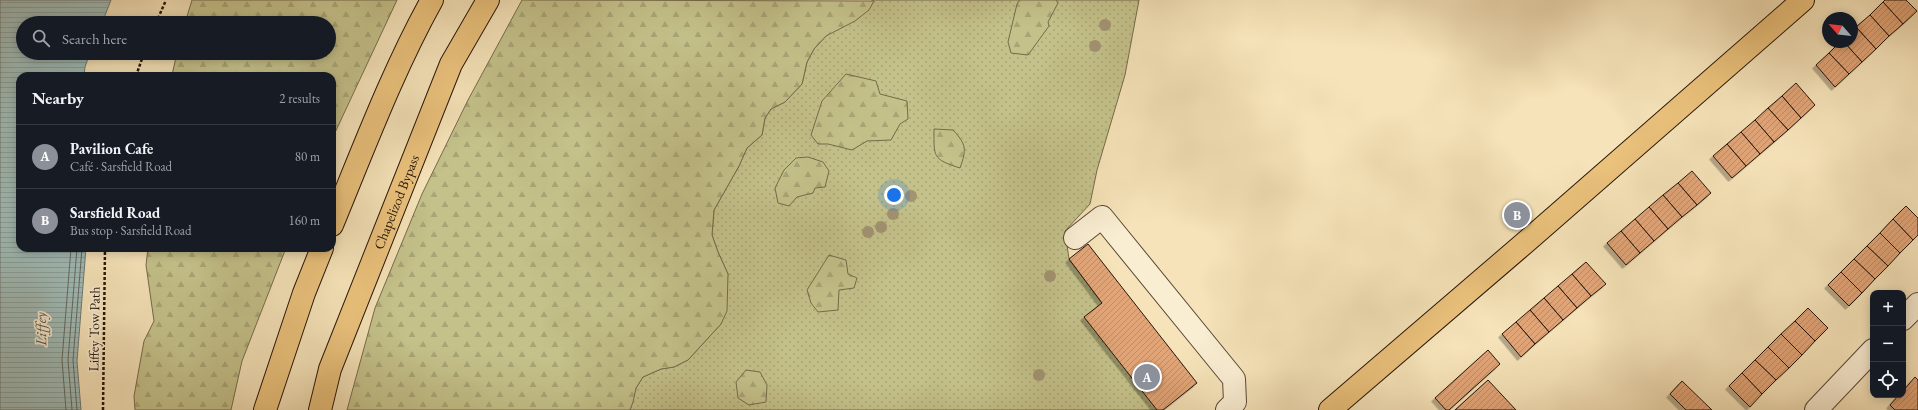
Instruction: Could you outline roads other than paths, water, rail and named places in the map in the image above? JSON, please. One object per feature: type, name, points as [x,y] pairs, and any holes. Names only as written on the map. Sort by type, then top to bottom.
[{"type":"main road","points":[[336,216],[408,47],[432,0]]},
{"type":"main road","name":"Chapelizod Bypass","points":[[320,410],[330,369],[451,64],[488,0]]},
{"type":"main road","points":[[1330,410],[1803,0]]},
{"type":"main road","points":[[265,410],[304,293],[320,252]]},
{"type":"street","points":[[1075,238],[1102,217],[1234,379],[1235,402],[1227,410]]},
{"type":"street","points":[[1906,317],[1918,304]]},
{"type":"street","points":[[1816,410],[1870,353]]},
{"type":"water","name":"Liffey","points":[[0,0],[111,0],[105,16],[16,16],[16,60],[88,60],[84,72],[16,72],[16,252],[86,252],[77,361],[81,410],[0,410]]},
{"type":"place","name":"Sarsfield Road","points":[[1517,215]]},
{"type":"place","name":"Pavilion Cafe","points":[[1147,377]]}]
